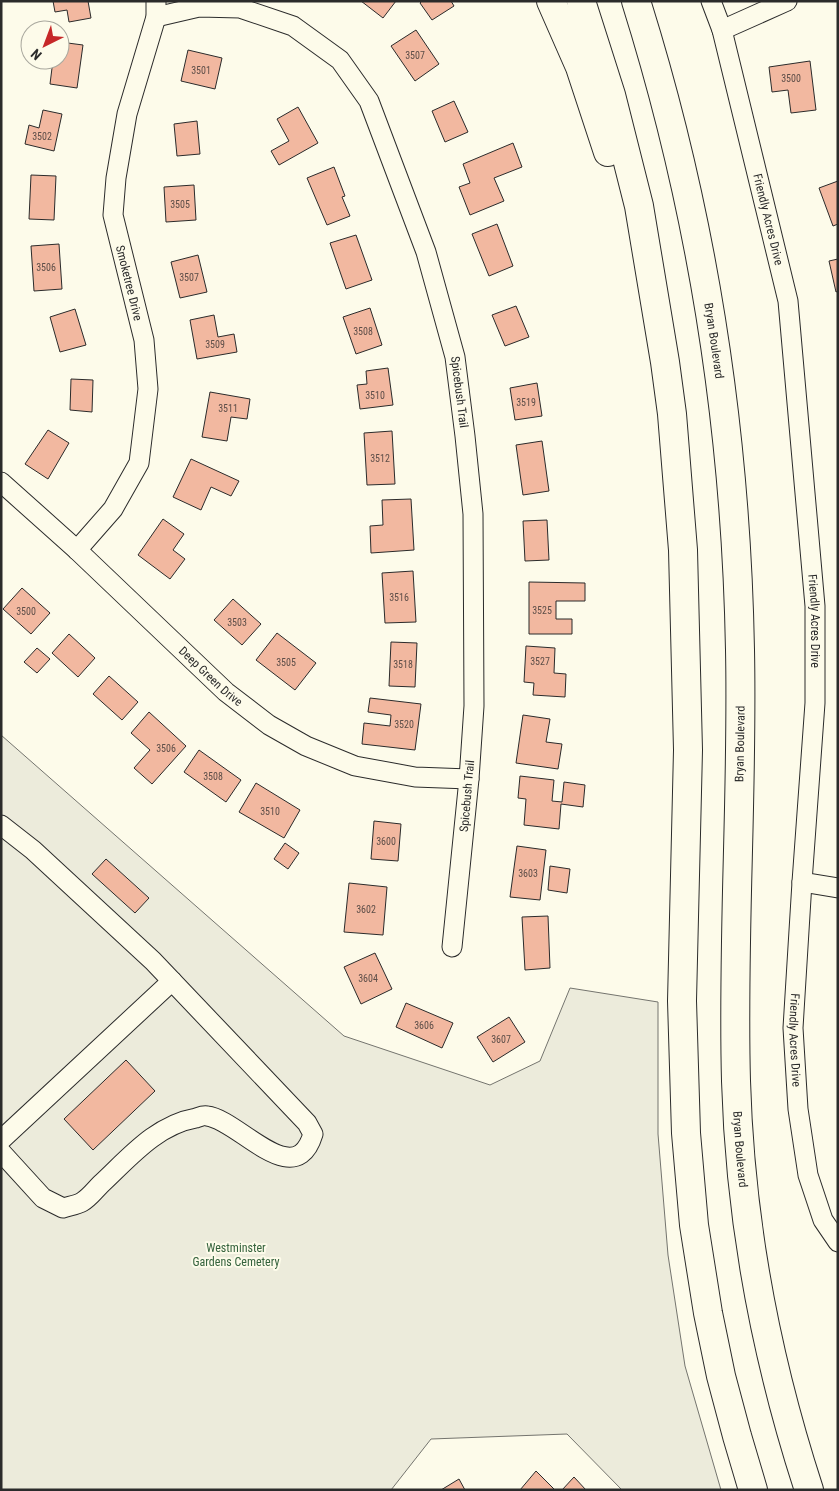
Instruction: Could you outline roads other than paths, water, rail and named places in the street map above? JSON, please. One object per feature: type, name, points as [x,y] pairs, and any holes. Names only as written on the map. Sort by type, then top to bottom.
[{"type":"highway","points":[[551,1],[580,67],[601,127],[620,191],[639,289],[665,362]]},
{"type":"highway","points":[[582,1],[612,95],[639,206],[672,414],[683,550],[688,750],[683,963],[683,1070],[689,1176],[708,1312],[726,1393],[753,1490]]},
{"type":"highway","name":"Bryan Boulevard","points":[[636,1],[672,126],[694,222],[705,281],[727,434],[735,526],[740,651],[740,746],[735,958],[736,1080],[739,1137],[747,1220],[764,1321],[795,1447],[809,1490]]},
{"type":"street","name":"Friendly Acres Drive","points":[[711,1],[722,30],[788,302],[815,606],[815,703],[793,1028],[798,1109],[808,1176],[823,1220],[838,1242]]},
{"type":"street","points":[[722,30],[787,1]]},
{"type":"street","name":"Spicebush Trail","points":[[156,9],[240,8],[293,26],[340,60],[369,101],[426,252],[455,357],[473,514],[474,706],[469,779],[452,946]]},
{"type":"street","name":"Smoketree Drive","points":[[77,550],[113,509],[139,463],[148,390],[144,340],[113,215],[116,178],[127,114],[156,9]]},
{"type":"street","name":"Deep Green Drive","points":[[1,482],[77,550],[226,692],[270,726],[306,746],[355,766],[415,777],[469,779]]},
{"type":"street","points":[[1,825],[47,863],[153,961],[307,1123],[313,1134],[310,1146],[298,1155],[280,1156],[261,1147],[232,1126],[207,1116],[184,1120],[153,1135],[81,1203],[64,1208],[43,1198],[1,1152]]},
{"type":"street","points":[[802,882],[838,888]]},
{"type":"street","points":[[1,1140],[172,981]]},
{"type":"park label","name":"Westminster Gardens Cemetery","points":[[236,1255]]}]
